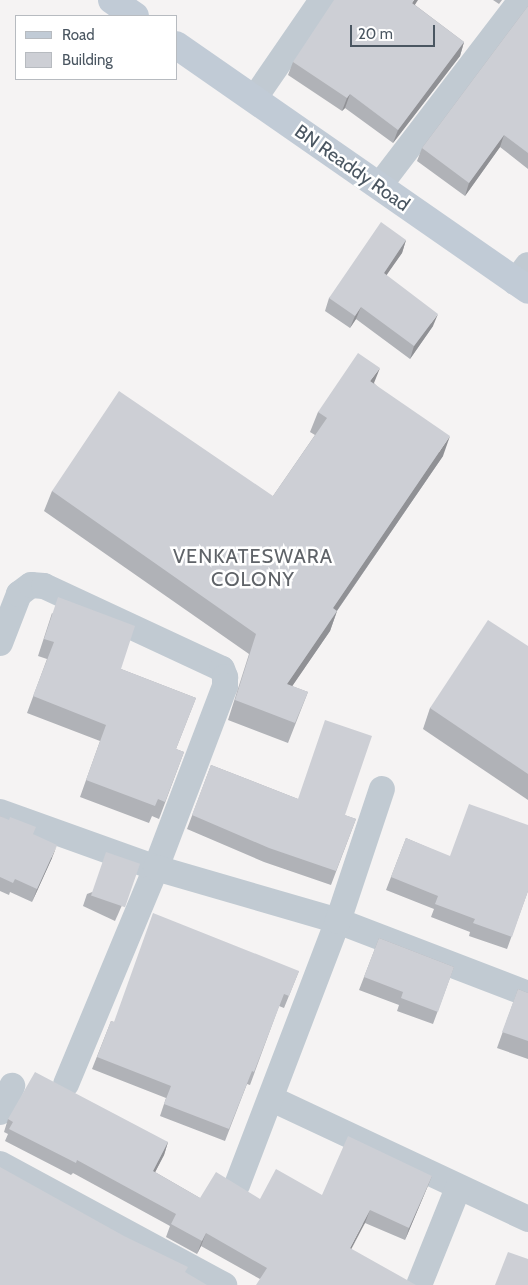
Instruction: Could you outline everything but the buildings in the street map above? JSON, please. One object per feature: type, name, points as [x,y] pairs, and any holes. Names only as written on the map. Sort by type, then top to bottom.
[{"type":"street","points":[[254,99],[322,0]]},
{"type":"street","points":[[379,186],[521,0]]},
{"type":"street","name":"BN Readdy Road","points":[[178,46],[379,186],[524,279]]},
{"type":"street","points":[[0,643],[19,594],[32,585],[44,586],[222,669],[225,686],[156,868],[66,1084]]},
{"type":"street","points":[[237,1184],[272,1099],[338,921],[382,789]]},
{"type":"street","points":[[0,812],[156,868],[338,921],[528,994]]},
{"type":"street","points":[[0,1112],[12,1086]]},
{"type":"street","points":[[272,1099],[458,1188],[528,1218]]},
{"type":"street","points":[[0,1164],[224,1285]]},
{"type":"street","points":[[419,1285],[458,1188]]},
{"type":"district","name":"VENKATESWARA COLONY","points":[[253,568]]}]
